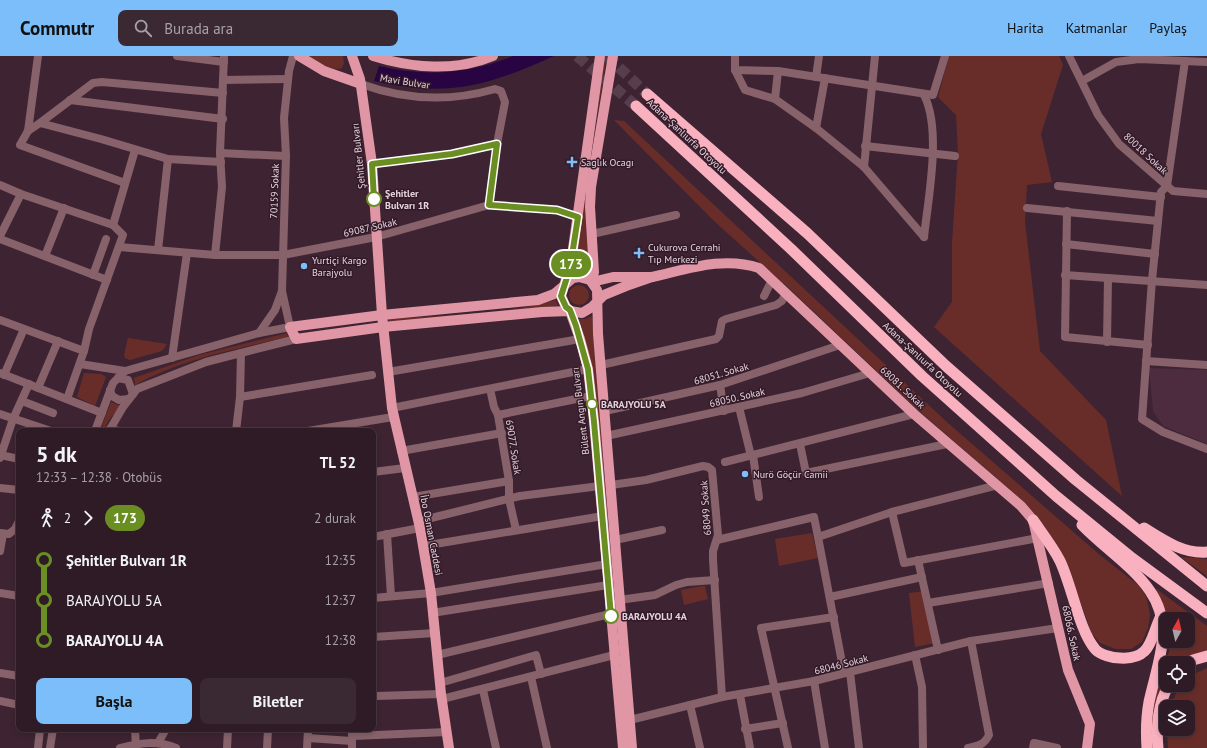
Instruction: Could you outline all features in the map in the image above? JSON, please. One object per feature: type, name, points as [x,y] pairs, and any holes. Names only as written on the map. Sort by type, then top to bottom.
[{"type":"highway","name":"Adana-Şanlıurfa Otoyolu","points":[[647,94],[807,233],[946,366],[1076,480],[1207,586]]},
{"type":"highway","name":"Adana-Şanlıurfa Otoyolu","points":[[636,106],[791,249],[922,376],[1056,496],[1132,558],[1207,613]]},
{"type":"highway","points":[[1076,480],[1124,515],[1170,545],[1185,550],[1207,552]]},
{"type":"highway","points":[[1056,496],[1099,542],[1134,572],[1150,591],[1161,612]]},
{"type":"highway","points":[[1033,520],[1060,560],[1072,590],[1086,636],[1096,650],[1114,658],[1132,659],[1145,652],[1152,643],[1159,622]]},
{"type":"highway","points":[[1147,748],[1146,726],[1149,703],[1161,648]]},
{"type":"highway","points":[[1195,659],[1207,656]]},
{"type":"highway","points":[[1158,748],[1157,737],[1159,713],[1165,692]]},
{"type":"main road","name":"Mavi Bulvar","points":[[299,56],[324,71],[361,84]]},
{"type":"main road","name":"Şehitler Bulvarı","points":[[352,56],[361,84],[372,164],[383,327]]},
{"type":"main road","name":"Mavi Bulvar","points":[[373,56],[392,62],[442,67],[482,61],[493,56]]},
{"type":"main road","name":"Bülent Angın Bulvarı","points":[[600,56],[585,152],[578,217],[570,268],[561,296],[566,307],[570,310],[588,369],[603,516],[610,614],[623,748]]},
{"type":"main road","points":[[592,282],[594,272],[591,187],[614,57]]},
{"type":"main road","name":"68081. Sokak","points":[[652,277],[702,265],[725,262],[742,263],[759,268],[914,414],[947,444],[998,485],[1021,506],[1033,520]]},
{"type":"main road","points":[[592,282],[613,277],[652,277]]},
{"type":"main road","points":[[632,748],[606,436],[596,302],[597,290],[592,282],[585,278],[573,278],[554,294],[538,300],[382,314],[290,326],[296,339],[383,327],[570,310],[582,313],[588,311],[596,302],[604,296],[626,286],[652,277]]},
{"type":"main road","name":"İbo Osman Caddesi","points":[[383,327],[392,413],[419,524],[431,593],[441,696],[449,748]]},
{"type":"main road","name":"68066. Sokak","points":[[1033,520],[1068,670],[1090,724],[1087,748]]},
{"type":"street","points":[[38,56],[28,131],[20,145],[125,183]]},
{"type":"street","points":[[177,56],[224,59],[223,119],[220,153],[222,187],[216,255]]},
{"type":"street","name":"70159 Sokak","points":[[290,326],[282,291],[286,156],[284,118],[292,56]]},
{"type":"street","points":[[735,56],[735,70],[746,90],[775,99],[816,128],[864,167],[924,238],[933,154],[928,103],[924,95]]},
{"type":"street","points":[[816,77],[819,56]]},
{"type":"street","points":[[864,167],[875,56]]},
{"type":"street","points":[[735,70],[778,71],[871,85],[924,95],[933,95],[945,56]]},
{"type":"street","name":"80018 Sokak","points":[[1069,56],[1098,115],[1119,144],[1173,191],[1207,194]]},
{"type":"street","points":[[1082,81],[1116,62],[1142,58],[1185,62],[1207,62]]},
{"type":"street","points":[[1185,62],[1167,186],[1161,192],[1152,280],[1142,419],[1163,432],[1207,449]]},
{"type":"street","points":[[775,99],[778,71]]},
{"type":"street","points":[[816,128],[825,78]]},
{"type":"street","points":[[223,80],[288,79]]},
{"type":"street","points":[[28,131],[93,83],[102,82],[223,93]]},
{"type":"street","name":"Mavi Bulvar","points":[[361,84],[394,94],[427,98],[452,98],[495,89],[501,91],[505,102],[497,144]]},
{"type":"street","points":[[70,100],[223,119]]},
{"type":"street","points":[[40,123],[168,159],[221,162]]},
{"type":"street","points":[[372,164],[452,154],[497,144],[489,205]]},
{"type":"street","points":[[865,146],[956,156]]},
{"type":"street","points":[[113,225],[135,150]]},
{"type":"street","points":[[220,153],[286,156]]},
{"type":"street","points":[[158,250],[168,159]]},
{"type":"street","points":[[0,185],[21,194],[113,225],[123,235],[89,329],[80,364],[67,399]]},
{"type":"street","points":[[1058,186],[1161,197]]},
{"type":"street","points":[[21,194],[0,238],[107,280]]},
{"type":"street","name":"69087 Sokak","points":[[119,247],[216,255],[283,255],[376,237],[489,205],[557,210],[578,217]]},
{"type":"street","points":[[44,256],[64,208]]},
{"type":"street","points":[[1027,208],[1158,221]]},
{"type":"street","points":[[1067,211],[1065,337],[1148,345]]},
{"type":"street","points":[[592,234],[676,215]]},
{"type":"street","points":[[93,275],[106,239]]},
{"type":"street","points":[[1066,244],[1155,254]]},
{"type":"street","points":[[172,358],[187,253]]},
{"type":"street","points":[[1065,275],[1207,285]]},
{"type":"street","points":[[1106,342],[1108,278]]},
{"type":"street","points":[[764,296],[772,280]]},
{"type":"street","points":[[259,333],[274,310],[282,291]]},
{"type":"street","points":[[601,365],[716,339],[719,336],[722,321],[776,305],[782,301],[786,293]]},
{"type":"street","points":[[0,320],[84,351]]},
{"type":"street","points":[[80,364],[124,371],[259,333],[290,326]]},
{"type":"street","points":[[24,328],[2,374],[102,413]]},
{"type":"street","points":[[111,428],[131,397],[138,389],[206,362],[296,339]]},
{"type":"street","points":[[388,372],[580,339]]},
{"type":"street","points":[[38,388],[58,341]]},
{"type":"street","name":"68051. Sokak","points":[[605,411],[720,385],[840,345]]},
{"type":"street","points":[[236,428],[240,397],[241,353]]},
{"type":"street","points":[[1146,361],[1207,365]]},
{"type":"street","points":[[322,428],[392,413],[490,389],[588,369]]},
{"type":"street","points":[[96,428],[113,383],[124,371]]},
{"type":"street","name":"68050. Sokak","points":[[606,436],[802,393],[870,373]]},
{"type":"street","points":[[240,397],[372,375]]},
{"type":"street","points":[[118,378],[128,380],[131,397]]},
{"type":"street","points":[[16,459],[0,456],[13,419],[30,384]]},
{"type":"street","points":[[720,385],[724,411]]},
{"type":"street","points":[[490,389],[494,407],[498,414]]},
{"type":"street","points":[[110,390],[112,396],[119,400],[131,397]]},
{"type":"street","name":"69077. Sokak","points":[[516,530],[509,499],[509,481],[498,414],[591,396]]},
{"type":"street","points":[[22,401],[53,413]]},
{"type":"street","points":[[739,407],[752,455],[759,497]]},
{"type":"street","points":[[0,414],[42,428]]},
{"type":"street","points":[[725,462],[914,414]]},
{"type":"street","points":[[401,451],[502,433]]},
{"type":"street","points":[[800,444],[806,473],[947,444]]},
{"type":"street","name":"68049 Sokak","points":[[611,485],[646,480],[703,466],[712,470],[718,529],[717,540],[713,551],[722,697]]},
{"type":"street","points":[[376,472],[405,468]]},
{"type":"street","points":[[412,497],[509,481]]},
{"type":"street","points":[[818,537],[892,512],[998,485]]},
{"type":"street","points":[[376,536],[509,499],[600,486]]},
{"type":"street","points":[[0,488],[16,490]]},
{"type":"street","points":[[892,512],[904,563],[1038,538]]},
{"type":"street","points":[[423,546],[603,516]]},
{"type":"street","points":[[717,540],[814,516],[834,617],[847,673],[859,748]]},
{"type":"street","points":[[4,534],[15,529],[16,527]]},
{"type":"street","points":[[615,540],[662,530]]},
{"type":"street","points":[[4,534],[16,536]]},
{"type":"street","points":[[0,551],[4,534]]},
{"type":"street","points":[[387,534],[391,596]]},
{"type":"street","points":[[918,560],[938,650]]},
{"type":"street","points":[[376,598],[431,593],[607,564]]},
{"type":"street","points":[[830,597],[922,577]]},
{"type":"street","points":[[620,600],[655,595],[676,585],[687,582],[714,580]]},
{"type":"street","points":[[928,603],[1048,583]]},
{"type":"street","points":[[432,613],[608,585]]},
{"type":"street","points":[[0,593],[16,596]]},
{"type":"street","points":[[437,655],[610,614]]},
{"type":"street","points":[[788,748],[761,628],[834,617]]},
{"type":"street","name":"68046 Sokak","points":[[630,720],[722,697],[814,681],[971,641],[1058,628]]},
{"type":"street","points":[[376,638],[435,633]]},
{"type":"street","points":[[968,748],[981,745],[986,740],[988,735],[971,641]]},
{"type":"street","points":[[440,683],[536,655],[541,674]]},
{"type":"street","points":[[376,696],[441,696],[483,690],[614,655]]},
{"type":"street","points":[[915,655],[922,687],[923,748]]},
{"type":"street","points":[[0,673],[16,676]]},
{"type":"street","points":[[531,677],[547,748]]},
{"type":"street","points":[[814,681],[825,748]]},
{"type":"street","points":[[483,690],[496,748]]},
{"type":"street","points":[[740,695],[745,729],[750,748]]},
{"type":"street","points":[[0,701],[16,704]]},
{"type":"street","points":[[690,705],[700,748]]},
{"type":"street","points":[[745,729],[783,723]]},
{"type":"street","points":[[38,748],[40,732]]},
{"type":"street","points":[[51,747],[53,732]]},
{"type":"street","points":[[135,732],[136,746]]},
{"type":"street","points":[[158,743],[164,732]]},
{"type":"street","points":[[227,748],[228,732]]},
{"type":"street","points":[[267,748],[268,732]]},
{"type":"street","points":[[307,748],[308,732]]},
{"type":"street","points":[[308,738],[352,738],[447,732]]},
{"type":"street","points":[[1033,748],[1034,742],[1057,748]]},
{"type":"street","points":[[120,748],[158,743],[176,748]]},
{"type":"shaded area","points":[[309,56],[343,56],[344,63],[342,68],[329,68]]},
{"type":"shaded area","points":[[513,56],[554,56],[508,75],[487,82],[467,86],[424,88],[400,86],[374,81],[379,66],[413,72],[447,72],[480,67]]},
{"type":"shaded area","points":[[605,56],[607,56],[592,148],[585,208],[589,273],[575,270],[588,169]]},
{"type":"shaded area","points":[[949,56],[1059,56],[1063,65],[1041,134],[1052,182],[1027,185],[1025,222],[1040,351],[1106,420],[1122,496],[934,327],[952,302],[952,243],[958,153],[956,115],[938,97]]},
{"type":"shaded area","points":[[614,120],[624,121],[948,423],[1101,556],[1138,585],[1146,596],[1150,614],[1148,628],[1142,642],[1131,649],[1116,649],[1100,643],[1092,634],[1067,565],[1021,499],[918,410],[793,292],[715,222]]},
{"type":"shaded area","points":[[579,285],[586,288],[589,295],[586,302],[579,305],[572,302],[569,295],[572,288]]},
{"type":"shaded area","points":[[556,300],[558,306],[389,322],[389,319],[494,312]]},
{"type":"shaded area","points":[[592,316],[612,573],[593,375],[583,334],[576,319],[585,319]]},
{"type":"shaded area","points":[[287,333],[288,337],[209,356],[171,368],[135,385],[134,378],[199,355]]},
{"type":"shaded area","points":[[128,338],[167,344],[162,351],[130,360],[125,358],[124,355]]},
{"type":"shaded area","points":[[1149,368],[1207,370],[1207,444],[1163,426],[1153,411]]},
{"type":"shaded area","points":[[84,373],[101,374],[106,377],[95,406],[77,397]]},
{"type":"shaded area","points":[[111,402],[121,406],[108,421],[105,428],[101,428]]},
{"type":"shaded area","points":[[812,533],[818,558],[779,566],[775,539]]},
{"type":"shaded area","points":[[1181,557],[1207,559],[1207,576]]},
{"type":"shaded area","points":[[705,586],[708,599],[684,605],[681,590]]},
{"type":"shaded area","points":[[1155,588],[1188,612],[1165,612]]},
{"type":"shaded area","points":[[927,591],[935,643],[915,647],[909,593]]},
{"type":"shaded area","points":[[1195,617],[1207,626],[1207,651],[1195,657],[1167,656],[1169,648],[1195,648]]},
{"type":"shaded area","points":[[1207,668],[1207,748],[1168,748],[1167,736],[1195,736],[1195,700],[1173,700],[1177,692],[1195,692],[1195,674]]},
{"type":"shaded area","points":[[1159,684],[1159,692],[1164,692],[1163,700],[1159,700],[1159,720],[1154,748],[1151,748],[1152,707]]},
{"type":"tunnel","points":[[577,56],[636,106]]},
{"type":"tunnel","points":[[607,56],[647,94]]},
{"type":"bus line","name":"173","points":[[374,199],[372,164],[452,154],[497,144],[489,205],[557,210],[578,217],[570,268],[561,296],[566,307],[570,310],[576,326],[588,369],[611,616]]},
{"type":"place","name":"Saglık Ocagı","points":[[572,162]]},
{"type":"place","name":"Şehitler Bulvarı 1R","points":[[374,199]]},
{"type":"place","name":"Cukurova Cerrahi Tıp Merkezi","points":[[639,253]]},
{"type":"place","name":"Yurtiçi Kargo Barajyolu","points":[[304,266]]},
{"type":"place","name":"BARAJYOLU 5A","points":[[592,404]]},
{"type":"place","name":"Nurö Göçür Camii","points":[[745,474]]},
{"type":"place","name":"BARAJYOLU 4A","points":[[611,616]]}]
